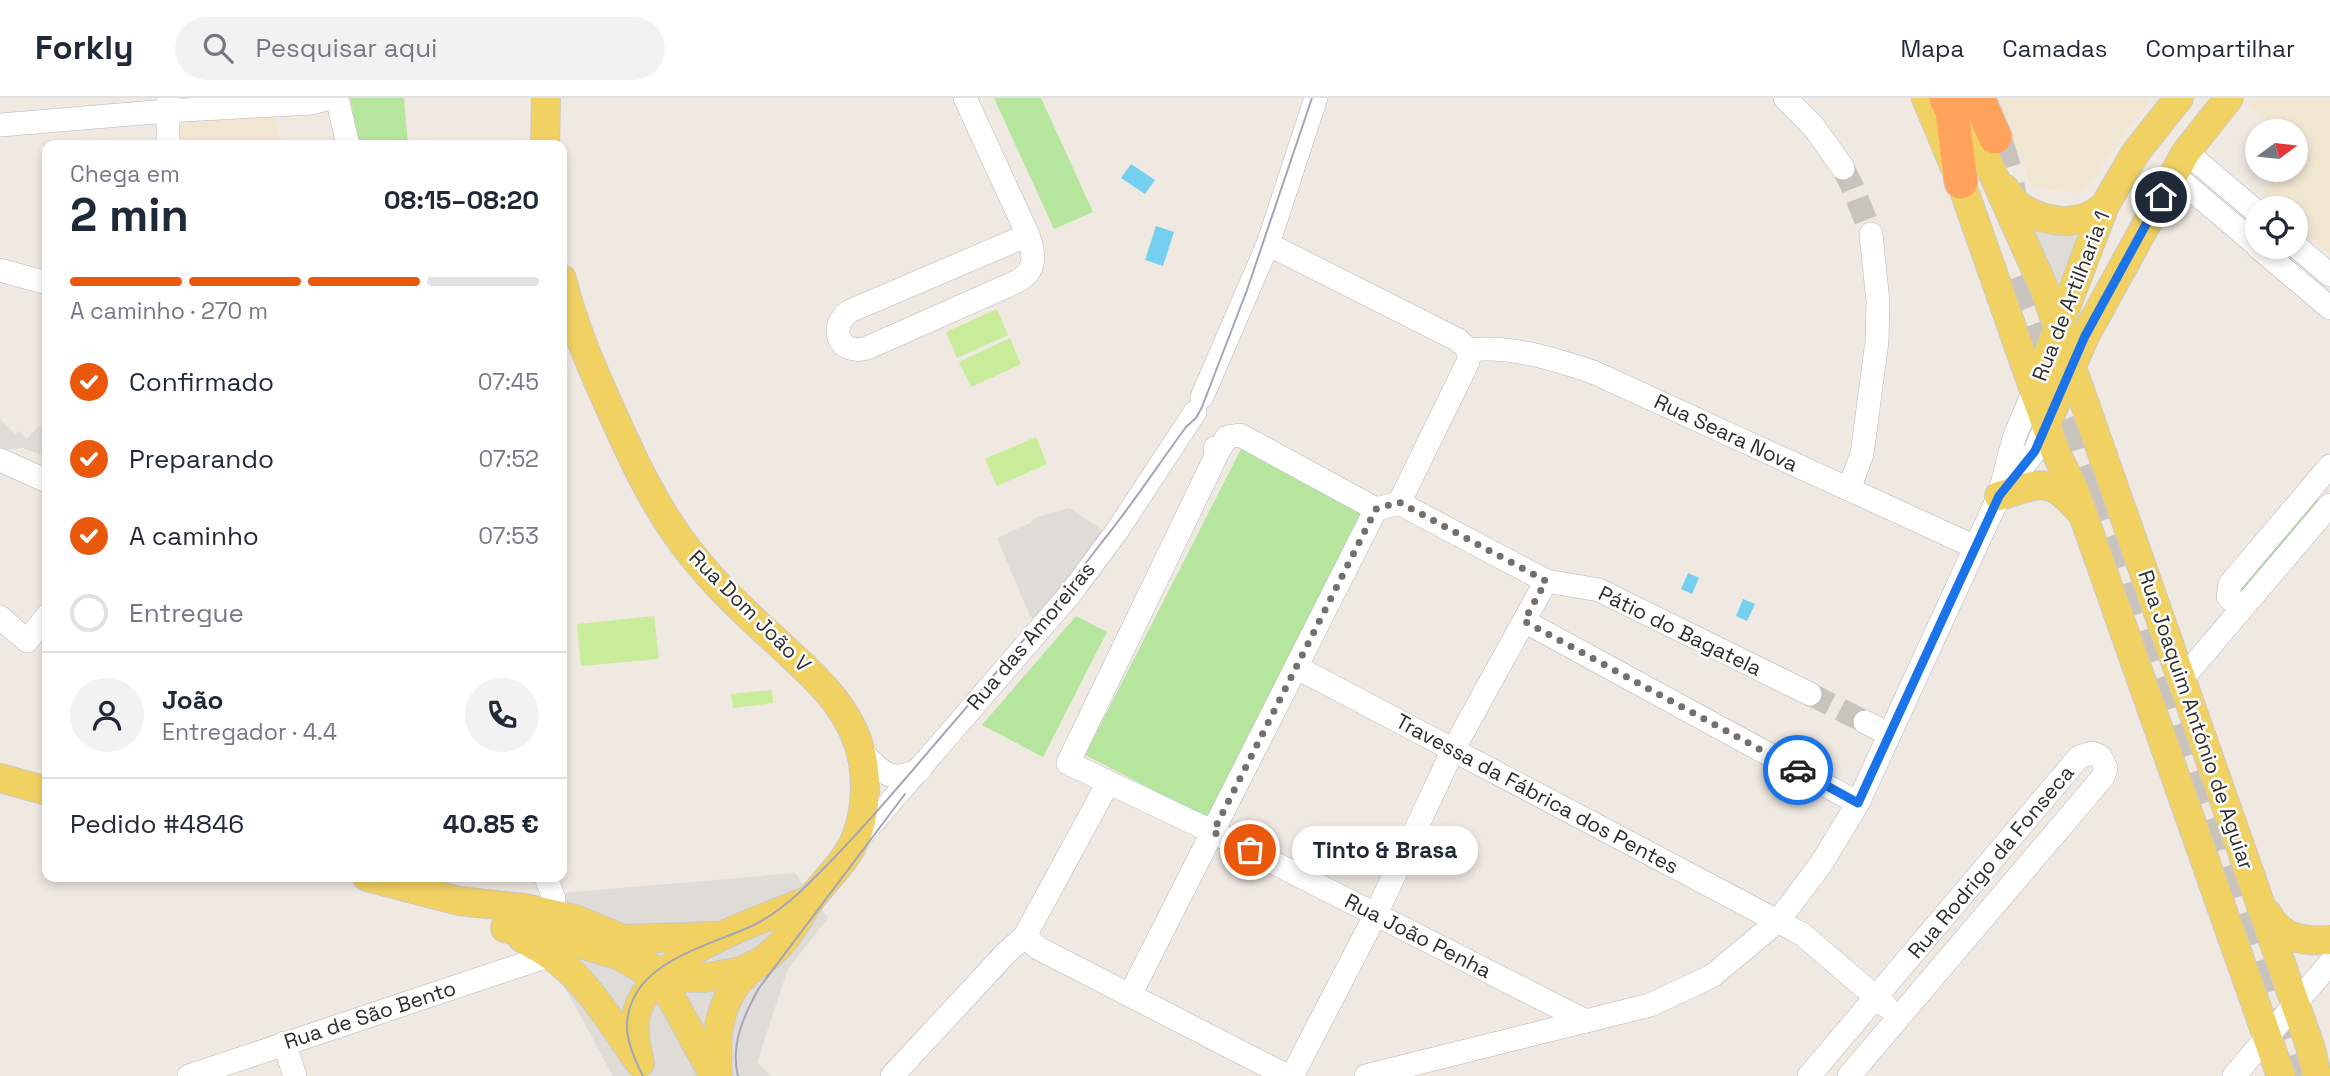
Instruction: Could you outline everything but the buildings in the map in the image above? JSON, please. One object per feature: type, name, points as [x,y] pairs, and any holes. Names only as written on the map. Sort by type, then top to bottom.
[{"type":"highway","points":[[1946,98],[1952,111],[1963,188]]},
{"type":"highway","points":[[1978,98],[1995,137]]},
{"type":"main road","points":[[545,140],[546,98]]},
{"type":"main road","points":[[1926,98],[1963,188],[2024,316],[2030,323],[2058,326],[2085,336]]},
{"type":"main road","points":[[1959,98],[1995,175],[2017,205],[2037,215],[2075,221],[2087,219],[2105,205]]},
{"type":"main road","name":"Rua de Artilharia 1","points":[[2034,391],[2105,205],[2136,152],[2179,98]]},
{"type":"main road","name":"Rua de Artilharia 1","points":[[2046,425],[2085,336],[2180,164],[2229,98]]},
{"type":"main road","name":"Rua Joaquim António de Aguiar","points":[[1995,175],[2058,326],[2295,1003],[2320,1058],[2317,1076]]},
{"type":"main road","name":"Rua Joaquim António de Aguiar","points":[[1963,188],[2046,425],[2082,513],[2281,1076]]},
{"type":"main road","name":"Rua Dom João V","points":[[567,296],[577,330],[634,463],[667,522],[715,582],[818,680],[839,704],[849,719],[860,750],[865,788],[860,820],[851,847],[811,899],[780,946],[740,980],[727,999],[718,1023],[716,1076]]},
{"type":"main road","points":[[1999,496],[2035,485],[2048,485],[2066,495],[2082,513]]},
{"type":"main road","points":[[0,778],[42,790]]},
{"type":"main road","points":[[386,882],[459,901],[575,919],[619,937],[638,951],[657,977],[716,1076]]},
{"type":"main road","points":[[2258,897],[2273,925],[2284,933],[2307,940],[2330,940]]},
{"type":"main road","points":[[644,1070],[635,1036],[635,1019],[642,1000],[657,977],[689,953],[721,936],[811,899]]},
{"type":"main road","points":[[459,901],[551,956],[573,975],[602,1008],[644,1070]]},
{"type":"main road","points":[[505,928],[581,944],[618,955],[657,977],[703,978],[742,971],[758,963]]},
{"type":"main road","points":[[551,956],[581,944],[619,937],[721,936]]},
{"type":"street","points":[[0,125],[168,105],[312,103],[331,98]]},
{"type":"street","points":[[337,98],[347,140]]},
{"type":"street","points":[[965,98],[1028,235],[1034,255],[1032,269],[1023,279],[867,348],[858,351],[850,349],[840,339],[839,322],[849,311],[1028,235]]},
{"type":"street","name":"Rua das Amoreiras","points":[[851,847],[1071,593],[1116,531],[1203,429],[1316,98]]},
{"type":"street","points":[[1785,98],[1814,127],[1843,168]]},
{"type":"street","points":[[168,105],[168,140]]},
{"type":"street","points":[[2180,164],[2245,206]]},
{"type":"street","points":[[2180,164],[2245,233]]},
{"type":"street","points":[[1849,489],[1862,454],[1877,341],[1878,302],[1871,234]]},
{"type":"street","points":[[1203,429],[1227,437],[1232,434],[1240,435],[1376,509],[1399,502],[1468,362],[1469,350],[1458,340],[1268,244]]},
{"type":"street","points":[[2308,256],[2330,275]]},
{"type":"street","points":[[2272,259],[2330,308]]},
{"type":"street","points":[[0,270],[42,282]]},
{"type":"street","name":"Rua Seara Nova","points":[[1469,350],[1493,347],[1593,372],[1975,547]]},
{"type":"street","points":[[1366,1076],[1650,1005],[1712,976],[1779,921],[1821,864],[1858,803],[1999,496],[2014,438],[2034,391]]},
{"type":"street","points":[[1999,496],[2035,451],[2046,425]]},
{"type":"street","name":"Rua João Penha","points":[[1203,429],[1068,763],[1213,832],[1586,1021]]},
{"type":"street","points":[[0,460],[42,479]]},
{"type":"street","points":[[2246,603],[2238,604],[2232,601],[2228,596],[2230,584],[2322,492],[2330,466]]},
{"type":"street","name":"Pátio do Bagatela","points":[[1399,502],[1546,581],[1599,590],[1810,694]]},
{"type":"street","points":[[2182,679],[2330,505]]},
{"type":"street","points":[[1130,995],[1376,509]]},
{"type":"street","points":[[1025,936],[1038,948],[1290,1076],[1376,914],[1453,750],[1546,581]]},
{"type":"street","points":[[0,617],[27,641],[42,623]]},
{"type":"street","points":[[1524,621],[1858,803]]},
{"type":"street","name":"Travessa da Fábrica dos Pentes","points":[[1296,667],[1802,934],[1899,1017]]},
{"type":"street","points":[[1865,722],[1889,734]]},
{"type":"street","points":[[860,750],[888,775],[905,777],[920,770]]},
{"type":"street","name":"Rua Rodrigo da Fonseca","points":[[1809,1076],[2079,757],[2092,752],[2100,756],[2106,768],[2102,777],[1849,1076]]},
{"type":"street","points":[[892,1076],[1025,936],[1108,783]]},
{"type":"street","points":[[536,911],[554,899],[548,882]]},
{"type":"street","name":"Rua de São Bento","points":[[201,1074],[284,1042],[551,956]]},
{"type":"street","points":[[2234,1076],[2330,963]]},
{"type":"street","points":[[284,1042],[295,1076]]},
{"type":"shaded area","points":[[1997,98],[2151,98],[2082,193],[2032,188]]},
{"type":"shaded area","points":[[2257,98],[2330,98],[2330,255],[2308,236],[2308,196],[2260,195],[2271,182],[2308,182],[2308,119],[2266,119],[2250,107]]},
{"type":"shaded area","points":[[274,111],[278,140],[173,140],[172,119]]},
{"type":"shaded area","points":[[2033,227],[2078,235],[2058,284],[2056,283]]},
{"type":"shaded area","points":[[0,419],[15,434],[19,431],[26,439],[42,425],[42,455],[23,448],[0,450]]},
{"type":"shaded area","points":[[1069,508],[1105,532],[1036,621],[1030,616],[997,538],[1037,517]]},
{"type":"shaded area","points":[[795,873],[828,918],[788,969],[757,1062],[771,1076],[613,1076],[557,973],[563,893]]},
{"type":"green space","points":[[350,98],[404,98],[408,140],[359,140]]},
{"type":"green space","points":[[994,98],[1041,98],[1093,212],[1054,229]]},
{"type":"green space","points":[[997,309],[1008,335],[957,358],[946,332]]},
{"type":"green space","points":[[1010,338],[1021,364],[971,387],[959,362]]},
{"type":"green space","points":[[1036,437],[1047,464],[997,486],[985,459]]},
{"type":"green space","points":[[1241,449],[1365,513],[1210,819],[1085,755]]},
{"type":"green space","points":[[2315,497],[2320,502],[2242,598],[2235,587]]},
{"type":"green space","points":[[654,616],[659,659],[581,666],[577,624]]},
{"type":"green space","points":[[1076,616],[1107,632],[1043,757],[982,725]]},
{"type":"green space","points":[[772,690],[773,703],[733,708],[731,694]]},
{"type":"water","points":[[1131,164],[1155,180],[1145,194],[1121,178]]},
{"type":"water","points":[[1156,226],[1174,232],[1163,266],[1145,260]]},
{"type":"water","points":[[1688,573],[1699,578],[1692,594],[1681,589]]},
{"type":"water","points":[[1743,599],[1755,604],[1747,621],[1736,616]]},
{"type":"tunnel","points":[[1995,137],[2012,206]]},
{"type":"tunnel","points":[[1843,168],[1871,234]]},
{"type":"tunnel","points":[[2009,280],[2096,515]]},
{"type":"tunnel","points":[[2099,487],[2304,1076]]},
{"type":"tunnel","points":[[1810,694],[1865,722]]},
{"type":"tram line","points":[[643,1076],[633,1055],[627,1024],[631,1003],[647,979],[674,959],[767,918],[821,872],[894,792],[1045,614],[1124,514],[1186,427],[1196,418],[1247,290],[1312,98]]},
{"type":"tram line","points":[[738,1076],[737,1042],[748,1009],[759,988],[905,794]]},
{"type":"way so far","points":[[1250,850],[1213,832],[1376,509],[1399,502],[1546,581],[1524,621],[1798,770]]},
{"type":"place","name":"Tinto & Brasa","points":[[1250,850]]},
{"type":"route","points":[[1798,770],[1858,803],[1999,496],[2035,451],[2085,336],[2161,197]]}]
